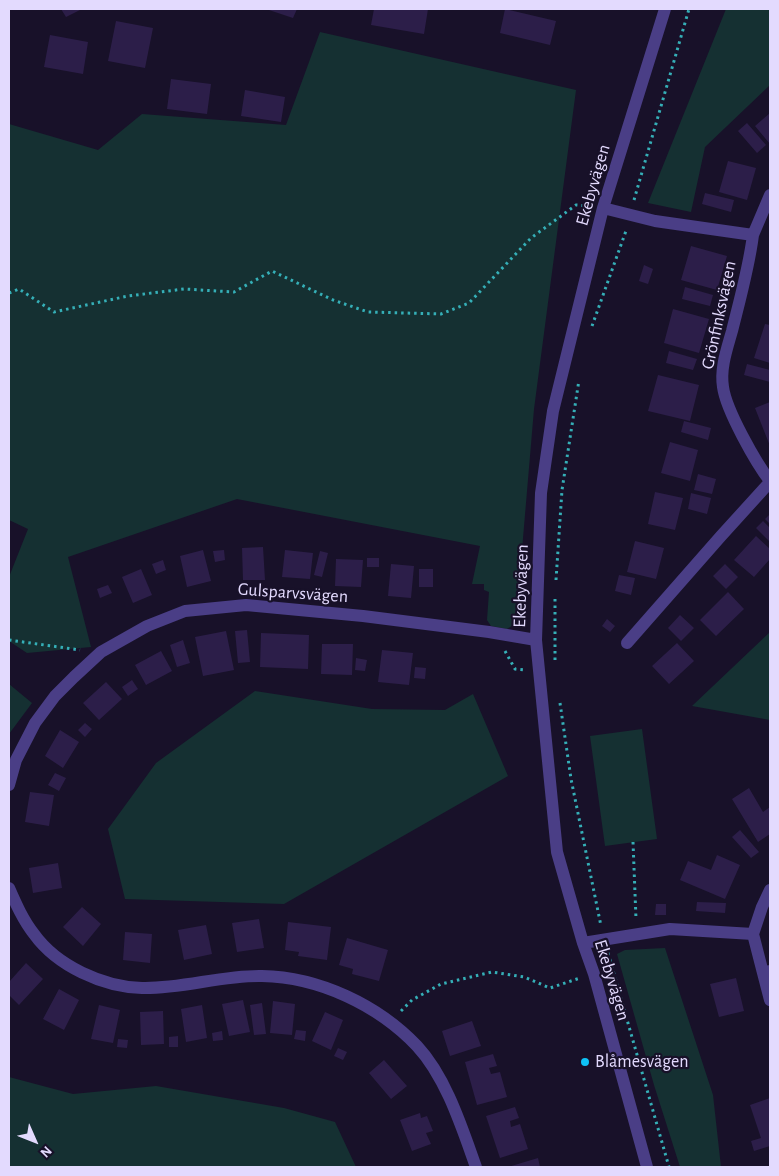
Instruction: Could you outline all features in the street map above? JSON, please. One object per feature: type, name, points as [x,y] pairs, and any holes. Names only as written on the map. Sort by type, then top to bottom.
[{"type":"street","name":"Ekebyvägen","points":[[647,1167],[594,974],[582,943],[557,852],[536,640],[541,493],[553,410],[603,208],[665,9]]},
{"type":"street","name":"Grönfinksvägen","points":[[627,643],[636,624],[770,482],[752,454],[727,404],[723,387],[723,365],[750,255],[753,234],[770,194]]},
{"type":"street","points":[[603,208],[655,221],[753,234]]},
{"type":"street","name":"Gulsparvsvägen","points":[[9,785],[16,760],[35,723],[55,696],[101,652],[147,626],[185,611],[246,604],[363,616],[490,632],[536,640]]},
{"type":"street","points":[[9,888],[20,912],[35,936],[46,948],[67,964],[89,976],[119,986],[142,988],[262,976],[291,978],[348,996],[376,1011],[417,1046],[439,1077],[456,1113],[476,1167]]},
{"type":"street","points":[[770,890],[762,906],[753,934],[767,972],[770,1000]]},
{"type":"street","points":[[582,943],[670,929],[753,934]]},
{"type":"path","points":[[589,335],[631,215],[635,189],[690,9]]},
{"type":"path","points":[[9,293],[19,289],[54,312],[128,296],[184,289],[234,292],[272,271],[332,300],[368,312],[441,314],[469,303],[531,238],[576,204],[603,208]]},
{"type":"path","points":[[556,581],[562,490],[580,372]]},
{"type":"path","points":[[490,632],[492,644],[503,647],[515,669],[556,672],[555,590]]},
{"type":"path","points":[[9,640],[101,652]]},
{"type":"path","points":[[560,701],[571,778],[604,939],[669,1167]]},
{"type":"path","points":[[633,842],[637,934]]},
{"type":"path","points":[[390,1022],[412,1000],[441,984],[492,972],[524,977],[550,988],[613,970]]},
{"type":"green space","points":[[726,9],[770,9],[770,85],[705,147],[691,212],[648,203]]},
{"type":"green space","points":[[320,32],[576,90],[534,409],[519,585],[518,622],[507,629],[491,626],[487,620],[489,592],[484,590],[484,584],[472,584],[480,546],[237,499],[68,557],[91,647],[27,653],[9,641],[9,577],[28,529],[9,520],[9,124],[98,150],[142,114],[286,125]]},
{"type":"green space","points":[[770,632],[770,720],[692,706]]},
{"type":"green space","points":[[9,684],[32,703],[9,734]]},
{"type":"green space","points":[[255,691],[372,709],[445,710],[473,694],[508,776],[284,904],[125,899],[108,829],[156,763]]},
{"type":"green space","points":[[642,729],[657,839],[605,846],[590,736]]},
{"type":"green space","points":[[665,948],[713,1095],[721,1167],[680,1167],[654,1085],[617,954],[625,950]]},
{"type":"green space","points":[[9,1077],[73,1094],[156,1086],[284,1108],[335,1122],[356,1167],[9,1167]]},
{"type":"building","points":[[61,9],[82,9],[66,17]]},
{"type":"building","points":[[266,9],[297,9],[293,18]]},
{"type":"building","points":[[374,9],[428,9],[424,34],[371,25]]},
{"type":"building","points":[[505,9],[556,21],[550,45],[500,33]]},
{"type":"building","points":[[116,21],[153,28],[145,68],[108,61]]},
{"type":"building","points":[[50,35],[88,42],[83,74],[44,67]]},
{"type":"building","points":[[171,79],[211,84],[207,114],[167,109]]},
{"type":"building","points":[[245,90],[285,97],[281,122],[241,116]]},
{"type":"building","points":[[770,113],[770,144],[755,126]]},
{"type":"building","points":[[747,123],[766,145],[757,153],[738,131]]},
{"type":"building","points":[[728,161],[756,168],[747,200],[719,192]]},
{"type":"building","points":[[705,193],[734,200],[731,212],[702,204]]},
{"type":"building","points":[[691,246],[727,256],[717,290],[681,280]]},
{"type":"building","points":[[644,265],[653,269],[648,284],[639,281]]},
{"type":"building","points":[[685,287],[713,295],[710,306],[682,299]]},
{"type":"building","points":[[673,309],[709,319],[699,353],[664,343]]},
{"type":"building","points":[[765,324],[770,325],[770,363],[754,358]]},
{"type":"building","points":[[669,351],[697,359],[693,370],[666,363]]},
{"type":"building","points":[[747,364],[770,370],[770,382],[744,375]]},
{"type":"building","points":[[658,375],[699,385],[690,421],[648,411]]},
{"type":"building","points":[[770,402],[770,446],[755,408]]},
{"type":"building","points":[[684,421],[711,428],[708,440],[681,432]]},
{"type":"building","points":[[670,442],[698,450],[690,481],[661,473]]},
{"type":"building","points":[[698,474],[716,479],[712,494],[694,490]]},
{"type":"building","points":[[655,492],[683,498],[675,530],[648,524]]},
{"type":"building","points":[[691,493],[711,498],[707,514],[688,509]]},
{"type":"building","points":[[770,514],[770,524],[765,519]]},
{"type":"building","points":[[763,521],[770,528],[770,542],[756,528]]},
{"type":"building","points":[[756,536],[770,549],[770,559],[754,577],[734,560]]},
{"type":"building","points":[[635,541],[664,548],[656,579],[627,572]]},
{"type":"building","points":[[263,547],[265,580],[243,580],[242,548]]},
{"type":"building","points":[[203,550],[211,581],[187,587],[180,556]]},
{"type":"building","points":[[224,550],[225,560],[215,562],[213,551]]},
{"type":"building","points":[[285,550],[313,553],[310,579],[282,577]]},
{"type":"building","points":[[320,551],[328,553],[322,577],[314,575]]},
{"type":"building","points":[[367,558],[379,558],[379,567],[367,567]]},
{"type":"building","points":[[336,559],[363,560],[361,587],[335,586]]},
{"type":"building","points":[[163,560],[166,570],[156,574],[152,564]]},
{"type":"building","points":[[391,564],[414,566],[411,598],[388,596]]},
{"type":"building","points":[[725,564],[738,577],[726,589],[713,576]]},
{"type":"building","points":[[141,569],[152,595],[133,603],[122,577]]},
{"type":"building","points":[[419,569],[433,569],[433,587],[419,587]]},
{"type":"building","points":[[619,575],[635,578],[631,595],[615,591]]},
{"type":"building","points":[[108,585],[112,593],[100,598],[97,589]]},
{"type":"building","points":[[728,592],[744,609],[716,636],[700,620]]},
{"type":"building","points":[[680,615],[694,628],[681,641],[668,628]]},
{"type":"building","points":[[607,619],[615,626],[610,632],[602,626]]},
{"type":"building","points":[[247,630],[250,662],[238,663],[235,631]]},
{"type":"building","points":[[226,631],[234,670],[203,676],[195,637]]},
{"type":"building","points":[[261,633],[309,635],[308,669],[260,667]]},
{"type":"building","points":[[183,640],[190,663],[177,667],[170,645]]},
{"type":"building","points":[[677,643],[694,661],[669,684],[652,666]]},
{"type":"building","points":[[322,644],[353,644],[352,675],[321,674]]},
{"type":"building","points":[[382,650],[413,653],[409,685],[378,682]]},
{"type":"building","points":[[161,651],[172,671],[146,685],[135,665]]},
{"type":"building","points":[[356,658],[367,660],[365,671],[355,670]]},
{"type":"building","points":[[415,667],[426,668],[425,679],[414,678]]},
{"type":"building","points":[[132,680],[138,689],[128,696],[122,687]]},
{"type":"building","points":[[106,682],[122,699],[99,720],[83,703]]},
{"type":"building","points":[[85,723],[92,729],[85,737],[78,730]]},
{"type":"building","points":[[60,730],[79,742],[63,768],[45,756]]},
{"type":"building","points":[[55,773],[66,778],[59,791],[48,785]]},
{"type":"building","points":[[749,788],[763,812],[770,807],[770,834],[758,842],[732,799]]},
{"type":"building","points":[[30,792],[54,795],[49,826],[25,822]]},
{"type":"building","points":[[740,830],[759,852],[751,858],[732,837]]},
{"type":"building","points":[[717,855],[740,865],[725,899],[680,880],[688,861],[711,870]]},
{"type":"building","points":[[58,863],[62,888],[33,893],[29,868]]},
{"type":"building","points":[[697,902],[726,903],[725,913],[696,911]]},
{"type":"building","points":[[656,904],[666,904],[666,915],[655,915]]},
{"type":"building","points":[[82,907],[101,924],[83,946],[63,927]]},
{"type":"building","points":[[259,919],[264,948],[237,952],[232,923]]},
{"type":"building","points":[[288,922],[331,927],[327,960],[298,956],[299,952],[285,950]]},
{"type":"building","points":[[206,925],[212,954],[184,960],[178,930]]},
{"type":"building","points":[[125,932],[152,934],[150,963],[123,960]]},
{"type":"building","points":[[347,938],[388,950],[379,981],[352,974],[353,969],[339,965]]},
{"type":"building","points":[[26,963],[43,979],[19,1005],[9,995],[9,982]]},
{"type":"building","points":[[736,978],[744,1011],[719,1017],[710,984]]},
{"type":"building","points":[[59,989],[79,1000],[64,1030],[43,1019]]},
{"type":"building","points":[[243,1000],[250,1032],[229,1036],[222,1004]]},
{"type":"building","points":[[273,1001],[295,1004],[292,1035],[270,1033]]},
{"type":"building","points":[[262,1003],[266,1034],[254,1035],[250,1005]]},
{"type":"building","points":[[99,1005],[120,1010],[113,1043],[91,1039]]},
{"type":"building","points":[[202,1005],[207,1038],[186,1042],[181,1009]]},
{"type":"building","points":[[163,1011],[164,1044],[141,1045],[140,1012]]},
{"type":"building","points":[[325,1012],[343,1020],[331,1050],[312,1041]]},
{"type":"building","points":[[472,1021],[481,1046],[450,1056],[442,1031]]},
{"type":"building","points":[[296,1030],[306,1031],[305,1041],[294,1039]]},
{"type":"building","points":[[222,1031],[223,1040],[213,1041],[212,1033]]},
{"type":"building","points":[[178,1036],[178,1047],[169,1047],[169,1037]]},
{"type":"building","points":[[118,1039],[128,1040],[127,1048],[117,1047]]},
{"type":"building","points":[[338,1048],[347,1052],[343,1060],[334,1056]]},
{"type":"building","points":[[493,1054],[497,1066],[489,1068],[491,1074],[500,1072],[507,1097],[477,1105],[465,1062]]},
{"type":"building","points":[[384,1060],[407,1086],[391,1099],[369,1073]]},
{"type":"building","points":[[770,1098],[770,1146],[754,1151],[751,1141],[761,1138],[750,1105]]},
{"type":"building","points":[[515,1107],[519,1118],[510,1121],[511,1127],[520,1124],[528,1149],[500,1158],[486,1116]]},
{"type":"building","points":[[420,1113],[421,1118],[427,1116],[433,1131],[426,1133],[431,1144],[412,1151],[400,1120]]},
{"type":"building","points":[[538,1158],[540,1167],[508,1167]]},
{"type":"place","name":"Blåmesvägen","points":[[585,1062]]}]
